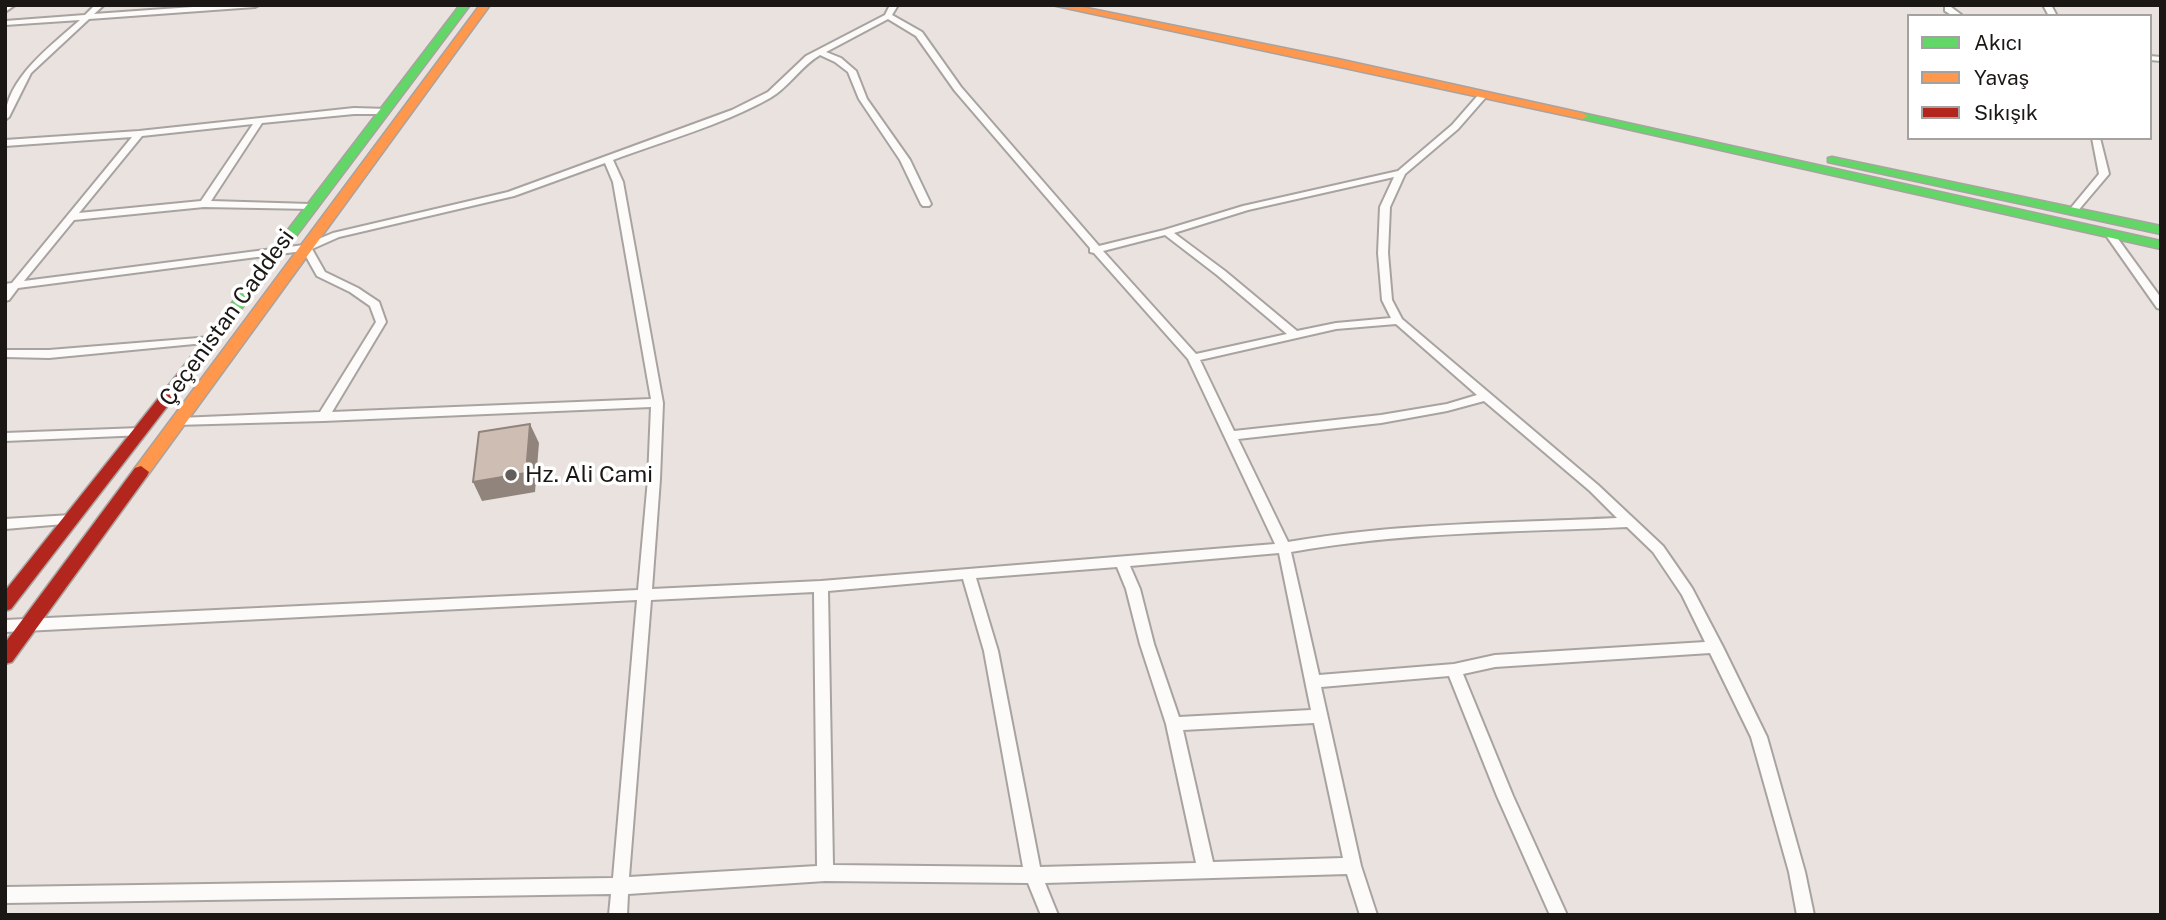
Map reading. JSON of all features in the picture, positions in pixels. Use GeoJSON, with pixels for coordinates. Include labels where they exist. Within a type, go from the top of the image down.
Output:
{"type":"FeatureCollection","features":[{"type":"Feature","properties":{"kind":"main road","name":"Çeçenistan Caddesi"},"geometry":{"type":"LineString","coordinates":[[5,604],[211,340],[465,5]]}},
{"type":"Feature","properties":{"kind":"main road","name":"Çeçenistan Caddesi"},"geometry":{"type":"LineString","coordinates":[[5,657],[485,5]]}},
{"type":"Feature","properties":{"kind":"main road"},"geometry":{"type":"LineString","coordinates":[[1057,5],[1338,62],[2161,245]]}},
{"type":"Feature","properties":{"kind":"main road"},"geometry":{"type":"LineString","coordinates":[[1108,5],[2161,230]]}},
{"type":"Feature","properties":{"kind":"street"},"geometry":{"type":"LineString","coordinates":[[5,10],[11,5]]}},
{"type":"Feature","properties":{"kind":"street"},"geometry":{"type":"LineString","coordinates":[[5,117],[28,72],[100,5]]}},
{"type":"Feature","properties":{"kind":"street"},"geometry":{"type":"LineString","coordinates":[[5,23],[255,5]]}},
{"type":"Feature","properties":{"kind":"street"},"geometry":{"type":"LineString","coordinates":[[9,287],[306,248],[336,235],[511,194],[734,113],[771,94],[819,52],[888,16],[894,5]]}},
{"type":"Feature","properties":{"kind":"street"},"geometry":{"type":"LineString","coordinates":[[1948,9],[1956,14]]}},
{"type":"Feature","properties":{"kind":"street"},"geometry":{"type":"LineString","coordinates":[[888,16],[919,34],[958,89],[1094,250],[1193,358],[1284,548],[1353,866],[1369,915]]}},
{"type":"Feature","properties":{"kind":"street"},"geometry":{"type":"LineString","coordinates":[[819,52],[838,60],[852,71],[863,99],[905,160],[926,204]]}},
{"type":"Feature","properties":{"kind":"street"},"geometry":{"type":"LineString","coordinates":[[1483,95],[1455,127],[1401,173],[1385,208],[1382,253],[1387,300],[1398,321],[1594,488],[1658,549],[1687,592],[1759,737],[1797,872],[1806,915]]}},
{"type":"Feature","properties":{"kind":"street"},"geometry":{"type":"LineString","coordinates":[[5,144],[139,134],[354,111],[385,111]]}},
{"type":"Feature","properties":{"kind":"street"},"geometry":{"type":"LineString","coordinates":[[204,204],[260,120]]}},
{"type":"Feature","properties":{"kind":"street"},"geometry":{"type":"LineString","coordinates":[[5,298],[9,287],[73,217],[139,134]]}},
{"type":"Feature","properties":{"kind":"street"},"geometry":{"type":"LineString","coordinates":[[2073,211],[2104,174],[2096,140]]}},
{"type":"Feature","properties":{"kind":"street"},"geometry":{"type":"LineString","coordinates":[[609,160],[618,182],[657,403],[654,478],[618,915]]}},
{"type":"Feature","properties":{"kind":"street"},"geometry":{"type":"LineString","coordinates":[[1094,250],[1246,208],[1401,173]]}},
{"type":"Feature","properties":{"kind":"street"},"geometry":{"type":"LineString","coordinates":[[73,217],[204,204],[310,207]]}},
{"type":"Feature","properties":{"kind":"street"},"geometry":{"type":"LineString","coordinates":[[1167,232],[1296,336]]}},
{"type":"Feature","properties":{"kind":"street"},"geometry":{"type":"LineString","coordinates":[[2110,234],[2161,306]]}},
{"type":"Feature","properties":{"kind":"street"},"geometry":{"type":"LineString","coordinates":[[306,248],[321,274],[376,304],[381,322],[323,417]]}},
{"type":"Feature","properties":{"kind":"street"},"geometry":{"type":"LineString","coordinates":[[1193,358],[1336,326],[1398,321]]}},
{"type":"Feature","properties":{"kind":"street"},"geometry":{"type":"LineString","coordinates":[[5,354],[49,354],[211,340]]}},
{"type":"Feature","properties":{"kind":"street"},"geometry":{"type":"LineString","coordinates":[[1230,435],[1297,431],[1428,412],[1486,396]]}},
{"type":"Feature","properties":{"kind":"street"},"geometry":{"type":"LineString","coordinates":[[179,422],[657,403]]}},
{"type":"Feature","properties":{"kind":"street"},"geometry":{"type":"LineString","coordinates":[[5,437],[140,432]]}},
{"type":"Feature","properties":{"kind":"street"},"geometry":{"type":"LineString","coordinates":[[5,524],[71,520]]}},
{"type":"Feature","properties":{"kind":"street"},"geometry":{"type":"LineString","coordinates":[[5,626],[821,586],[1284,548],[1341,538],[1416,532],[1630,522]]}},
{"type":"Feature","properties":{"kind":"street"},"geometry":{"type":"LineString","coordinates":[[1121,561],[1133,589],[1147,643],[1174,724],[1206,869]]}},
{"type":"Feature","properties":{"kind":"street"},"geometry":{"type":"LineString","coordinates":[[968,574],[990,651],[1033,875],[1050,915]]}},
{"type":"Feature","properties":{"kind":"street"},"geometry":{"type":"LineString","coordinates":[[821,586],[825,873]]}},
{"type":"Feature","properties":{"kind":"street"},"geometry":{"type":"LineString","coordinates":[[1312,682],[1454,670],[1495,661],[1716,647]]}},
{"type":"Feature","properties":{"kind":"street"},"geometry":{"type":"LineString","coordinates":[[1454,670],[1505,796],[1559,915]]}},
{"type":"Feature","properties":{"kind":"street"},"geometry":{"type":"LineString","coordinates":[[1174,724],[1320,716]]}},
{"type":"Feature","properties":{"kind":"street"},"geometry":{"type":"LineString","coordinates":[[5,895],[621,886],[825,873],[1033,875],[1353,866]]}},
{"type":"Feature","properties":{"kind":"building"},"geometry":{"type":"Polygon","coordinates":[[[530,424],[526,473],[473,482],[479,432],[530,424]]]}},
{"type":"Feature","properties":{"kind":"traffic: fast"},"geometry":{"type":"LineString","coordinates":[[185,374],[465,5]]}},
{"type":"Feature","properties":{"kind":"traffic: fast"},"geometry":{"type":"LineString","coordinates":[[1582,116],[2161,245]]}},
{"type":"Feature","properties":{"kind":"traffic: fast"},"geometry":{"type":"LineString","coordinates":[[1832,160],[2161,230]]}},
{"type":"Feature","properties":{"kind":"traffic: slow"},"geometry":{"type":"LineString","coordinates":[[141,472],[485,5]]}},
{"type":"Feature","properties":{"kind":"traffic: slow"},"geometry":{"type":"LineString","coordinates":[[1057,5],[1338,62],[1582,116]]}},
{"type":"Feature","properties":{"kind":"traffic: jam"},"geometry":{"type":"LineString","coordinates":[[5,604],[185,374]]}},
{"type":"Feature","properties":{"kind":"traffic: jam"},"geometry":{"type":"LineString","coordinates":[[5,657],[141,472]]}},
{"type":"Feature","properties":{"kind":"place","name":"Hz. Ali Cami"},"geometry":{"type":"Point","coordinates":[511,475]}}]}
